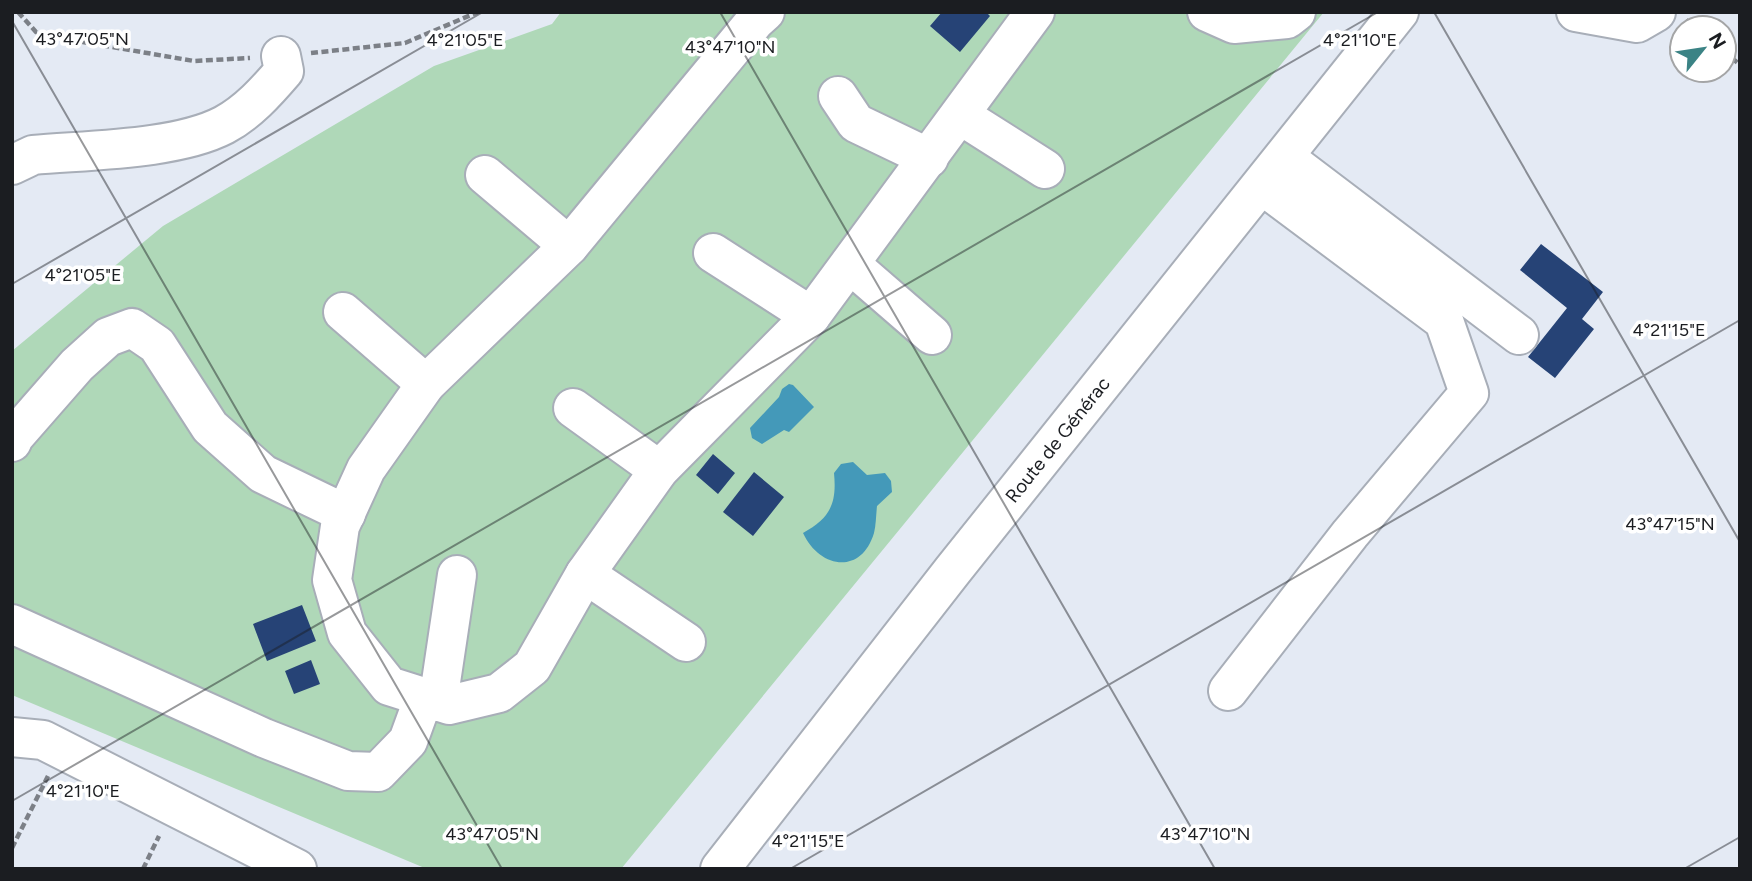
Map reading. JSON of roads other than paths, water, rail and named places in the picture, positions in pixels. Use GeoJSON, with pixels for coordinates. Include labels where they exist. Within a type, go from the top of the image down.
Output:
{"type":"FeatureCollection","features":[{"type":"Feature","properties":{"kind":"street"},"geometry":{"type":"LineString","coordinates":[[765,12],[569,246],[426,384],[366,469],[340,526],[332,580],[347,634],[389,686],[449,705],[499,693],[532,667],[585,574],[659,470],[811,316],[1035,12]]}},
{"type":"Feature","properties":{"kind":"street"},"geometry":{"type":"LineString","coordinates":[[1207,12],[1234,24],[1287,19],[1296,12]]}},
{"type":"Feature","properties":{"kind":"street","name":"Route de Générac"},"geometry":{"type":"LineString","coordinates":[[720,869],[1398,12]]}},
{"type":"Feature","properties":{"kind":"street"},"geometry":{"type":"LineString","coordinates":[[1576,12],[1637,23],[1656,12]]}},
{"type":"Feature","properties":{"kind":"street"},"geometry":{"type":"LineString","coordinates":[[12,165],[33,155],[175,142],[223,125],[261,98],[284,71],[281,56]]}},
{"type":"Feature","properties":{"kind":"street"},"geometry":{"type":"LineString","coordinates":[[838,96],[856,123],[929,158]]}},
{"type":"Feature","properties":{"kind":"street"},"geometry":{"type":"LineString","coordinates":[[960,115],[1045,169]]}},
{"type":"Feature","properties":{"kind":"street"},"geometry":{"type":"LineString","coordinates":[[1273,171],[1519,335]]}},
{"type":"Feature","properties":{"kind":"street"},"geometry":{"type":"LineString","coordinates":[[1228,691],[1350,534],[1469,393],[1444,321],[1273,171]]}},
{"type":"Feature","properties":{"kind":"street"},"geometry":{"type":"LineString","coordinates":[[485,175],[569,246]]}},
{"type":"Feature","properties":{"kind":"street"},"geometry":{"type":"LineString","coordinates":[[713,253],[811,316]]}},
{"type":"Feature","properties":{"kind":"street"},"geometry":{"type":"LineString","coordinates":[[850,264],[932,335]]}},
{"type":"Feature","properties":{"kind":"street"},"geometry":{"type":"LineString","coordinates":[[343,312],[426,384]]}},
{"type":"Feature","properties":{"kind":"street"},"geometry":{"type":"LineString","coordinates":[[12,442],[77,365],[108,337],[132,328],[157,345],[210,427],[263,474],[345,514]]}},
{"type":"Feature","properties":{"kind":"street"},"geometry":{"type":"LineString","coordinates":[[573,408],[659,470]]}},
{"type":"Feature","properties":{"kind":"street"},"geometry":{"type":"LineString","coordinates":[[585,574],[686,642]]}},
{"type":"Feature","properties":{"kind":"street"},"geometry":{"type":"LineString","coordinates":[[12,624],[264,738],[348,771],[379,772],[408,741],[431,699],[457,575]]}},
{"type":"Feature","properties":{"kind":"street"},"geometry":{"type":"LineString","coordinates":[[12,737],[43,740],[297,869]]}},
{"type":"Feature","properties":{"kind":"water"},"geometry":{"type":"Polygon","coordinates":[[[789,384],[814,407],[789,432],[784,430],[762,444],[752,438],[750,428],[789,384]]]}},
{"type":"Feature","properties":{"kind":"water"},"geometry":{"type":"Polygon","coordinates":[[[853,462],[867,475],[885,473],[891,481],[892,492],[877,506],[874,533],[868,547],[860,556],[850,561],[829,560],[810,545],[803,533],[820,522],[830,509],[834,493],[834,473],[841,464],[853,462]]]}}]}
